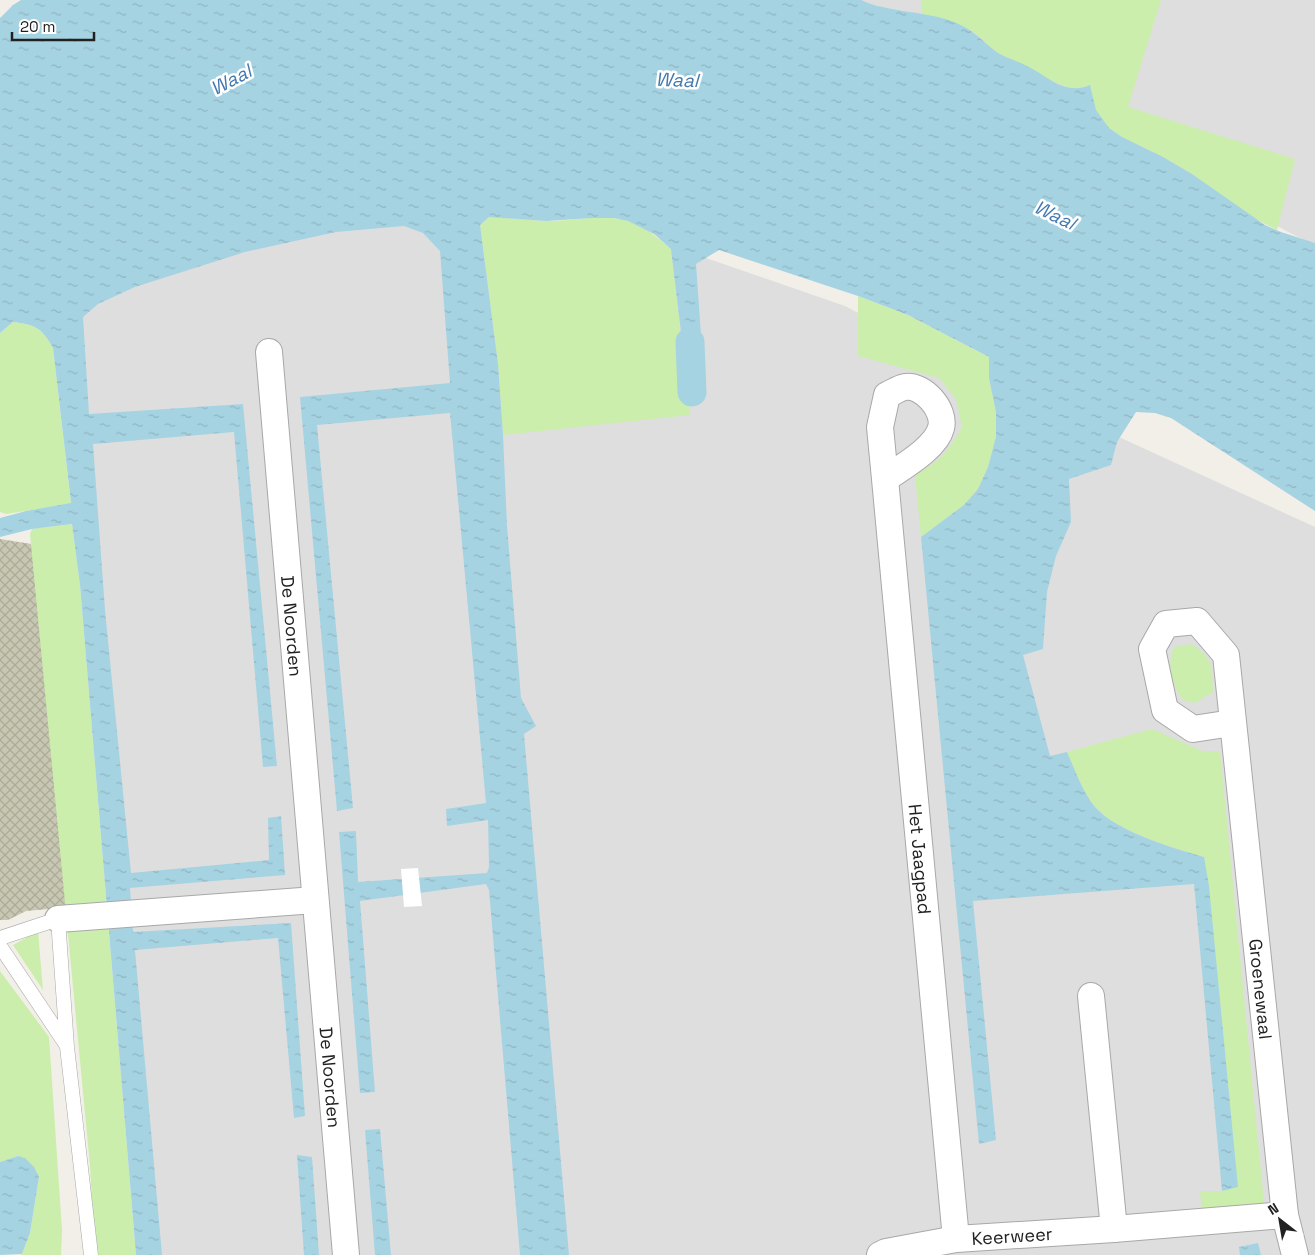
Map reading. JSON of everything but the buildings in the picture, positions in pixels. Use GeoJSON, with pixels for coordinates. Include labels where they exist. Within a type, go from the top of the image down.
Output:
{"type":"FeatureCollection","features":[{"type":"Feature","properties":{"kind":"street","name":"De Noorden"},"geometry":{"type":"LineString","coordinates":[[268,352],[346,1255]]}},
{"type":"Feature","properties":{"kind":"street","name":"Het Jaagpad"},"geometry":{"type":"LineString","coordinates":[[885,479],[956,1239]]}},
{"type":"Feature","properties":{"kind":"street","name":"Groenewaal"},"geometry":{"type":"LineString","coordinates":[[1232,723],[1285,1215],[1295,1255]]}},
{"type":"Feature","properties":{"kind":"street"},"geometry":{"type":"LineString","coordinates":[[58,919],[315,900]]}},
{"type":"Feature","properties":{"kind":"street"},"geometry":{"type":"LineString","coordinates":[[1091,996],[1114,1230]]}},
{"type":"Feature","properties":{"kind":"street","name":"Keerweer"},"geometry":{"type":"LineString","coordinates":[[880,1255],[886,1252],[956,1239],[1114,1230],[1285,1215]]}},
{"type":"Feature","properties":{"kind":"lane"},"geometry":{"type":"LineString","coordinates":[[0,938],[58,919],[67,1047],[91,1255]]}},
{"type":"Feature","properties":{"kind":"lane"},"geometry":{"type":"LineString","coordinates":[[0,946],[67,1047]]}},
{"type":"Feature","properties":{"kind":"shaded area"},"geometry":{"type":"Polygon","coordinates":[[[804,0],[1315,0],[1315,246],[959,58],[804,0]]]}},
{"type":"Feature","properties":{"kind":"shaded area"},"geometry":{"type":"Polygon","coordinates":[[[446,211],[622,229],[845,306],[927,349],[1315,527],[1315,1255],[141,1255],[65,272],[446,211]]]}},
{"type":"Feature","properties":{"kind":"shaded area"},"geometry":{"type":"Polygon","coordinates":[[[0,539],[44,546],[83,906],[26,911],[8,920],[0,920],[0,539]]]}},
{"type":"Feature","properties":{"kind":"green space"},"geometry":{"type":"Polygon","coordinates":[[[921,0],[1161,0],[1128,107],[1295,159],[1277,230],[1250,216],[1192,174],[1122,137],[1109,128],[1096,110],[1089,85],[1075,89],[1025,68],[998,53],[976,34],[963,26],[921,14],[921,0]]]}},
{"type":"Feature","properties":{"kind":"green space"},"geometry":{"type":"Polygon","coordinates":[[[489,217],[547,221],[599,217],[619,219],[640,226],[671,249],[690,415],[503,435],[498,364],[480,225],[489,217]]]}},
{"type":"Feature","properties":{"kind":"green space"},"geometry":{"type":"Polygon","coordinates":[[[858,296],[908,315],[989,357],[989,378],[996,412],[996,437],[988,467],[978,489],[964,505],[921,537],[915,475],[943,455],[962,427],[956,399],[939,378],[858,356],[858,296]]]}},
{"type":"Feature","properties":{"kind":"green space"},"geometry":{"type":"Polygon","coordinates":[[[13,322],[33,326],[38,329],[53,348],[71,504],[6,514],[0,512],[0,333],[13,322]]]}},
{"type":"Feature","properties":{"kind":"green space"},"geometry":{"type":"Polygon","coordinates":[[[72,524],[80,585],[136,1255],[95,1255],[90,1166],[30,534],[32,529],[72,524]]]}},
{"type":"Feature","properties":{"kind":"green space"},"geometry":{"type":"Polygon","coordinates":[[[1191,644],[1204,654],[1212,670],[1213,692],[1195,703],[1183,700],[1173,681],[1170,667],[1174,647],[1191,644]]]}},
{"type":"Feature","properties":{"kind":"green space"},"geometry":{"type":"Polygon","coordinates":[[[1152,729],[1202,751],[1220,751],[1264,1203],[1202,1212],[1200,1191],[1222,1191],[1237,1187],[1204,857],[1146,838],[1105,816],[1095,807],[1086,794],[1067,752],[1152,729]]]}},
{"type":"Feature","properties":{"kind":"green space"},"geometry":{"type":"Polygon","coordinates":[[[38,931],[43,990],[13,945],[38,931]]]}},
{"type":"Feature","properties":{"kind":"green space"},"geometry":{"type":"Polygon","coordinates":[[[0,971],[49,1037],[62,1230],[61,1255],[20,1255],[30,1233],[39,1177],[18,1156],[0,1162],[0,971]]]}},
{"type":"Feature","properties":{"kind":"water","name":"Waal"},"geometry":{"type":"Polygon","coordinates":[[[21,0],[861,0],[877,6],[948,20],[968,29],[998,53],[1027,66],[1057,83],[1072,88],[1090,85],[1096,110],[1109,128],[1122,137],[1192,174],[1265,225],[1315,243],[1315,511],[1171,418],[1155,413],[1136,412],[1117,442],[1111,465],[1069,479],[1071,522],[1056,556],[1047,592],[1043,649],[1023,655],[1050,756],[1067,752],[1090,801],[1095,807],[1117,824],[1146,838],[1204,857],[1209,886],[1238,1187],[1222,1191],[1194,884],[973,901],[996,1140],[979,1144],[921,537],[964,505],[978,489],[988,467],[996,437],[996,412],[989,378],[989,357],[908,315],[858,296],[719,250],[696,264],[704,377],[687,382],[671,249],[654,234],[628,221],[614,218],[546,221],[489,217],[480,225],[498,364],[507,526],[521,698],[536,726],[524,734],[569,1255],[520,1255],[489,890],[486,884],[360,901],[375,1092],[360,1093],[339,832],[356,831],[358,882],[487,873],[489,867],[488,820],[447,826],[446,809],[486,803],[450,413],[317,425],[353,808],[337,811],[300,397],[450,383],[440,251],[423,233],[404,226],[336,232],[245,252],[135,287],[98,304],[83,317],[89,414],[243,404],[277,766],[263,767],[234,432],[93,444],[105,610],[131,873],[269,860],[268,818],[281,816],[285,875],[130,888],[133,932],[291,923],[305,1116],[294,1118],[278,938],[135,950],[162,1255],[136,1255],[80,585],[72,524],[32,529],[0,537],[0,518],[71,503],[53,348],[42,332],[33,326],[13,322],[0,333],[0,18],[21,0]]]}},
{"type":"Feature","properties":{"kind":"water"},"geometry":{"type":"Polygon","coordinates":[[[380,1129],[391,1255],[375,1255],[365,1130],[380,1129]]]}},
{"type":"Feature","properties":{"kind":"water"},"geometry":{"type":"Polygon","coordinates":[[[297,1155],[312,1157],[319,1255],[304,1255],[297,1155]]]}},
{"type":"Feature","properties":{"kind":"water"},"geometry":{"type":"Polygon","coordinates":[[[18,1156],[25,1158],[34,1167],[39,1177],[30,1233],[22,1254],[0,1255],[0,1162],[18,1156]]]}},
{"type":"Feature","properties":{"kind":"water"},"geometry":{"type":"Polygon","coordinates":[[[1258,1243],[1261,1255],[1240,1255],[1239,1247],[1258,1243]]]}},
{"type":"Feature","properties":{"kind":"pier"},"geometry":{"type":"Polygon","coordinates":[[[418,868],[422,906],[404,907],[401,869],[418,868]]]}},
{"type":"Feature","properties":{"kind":"waterway"},"geometry":{"type":"LineString","coordinates":[[690,342],[692,392]]}}]}
